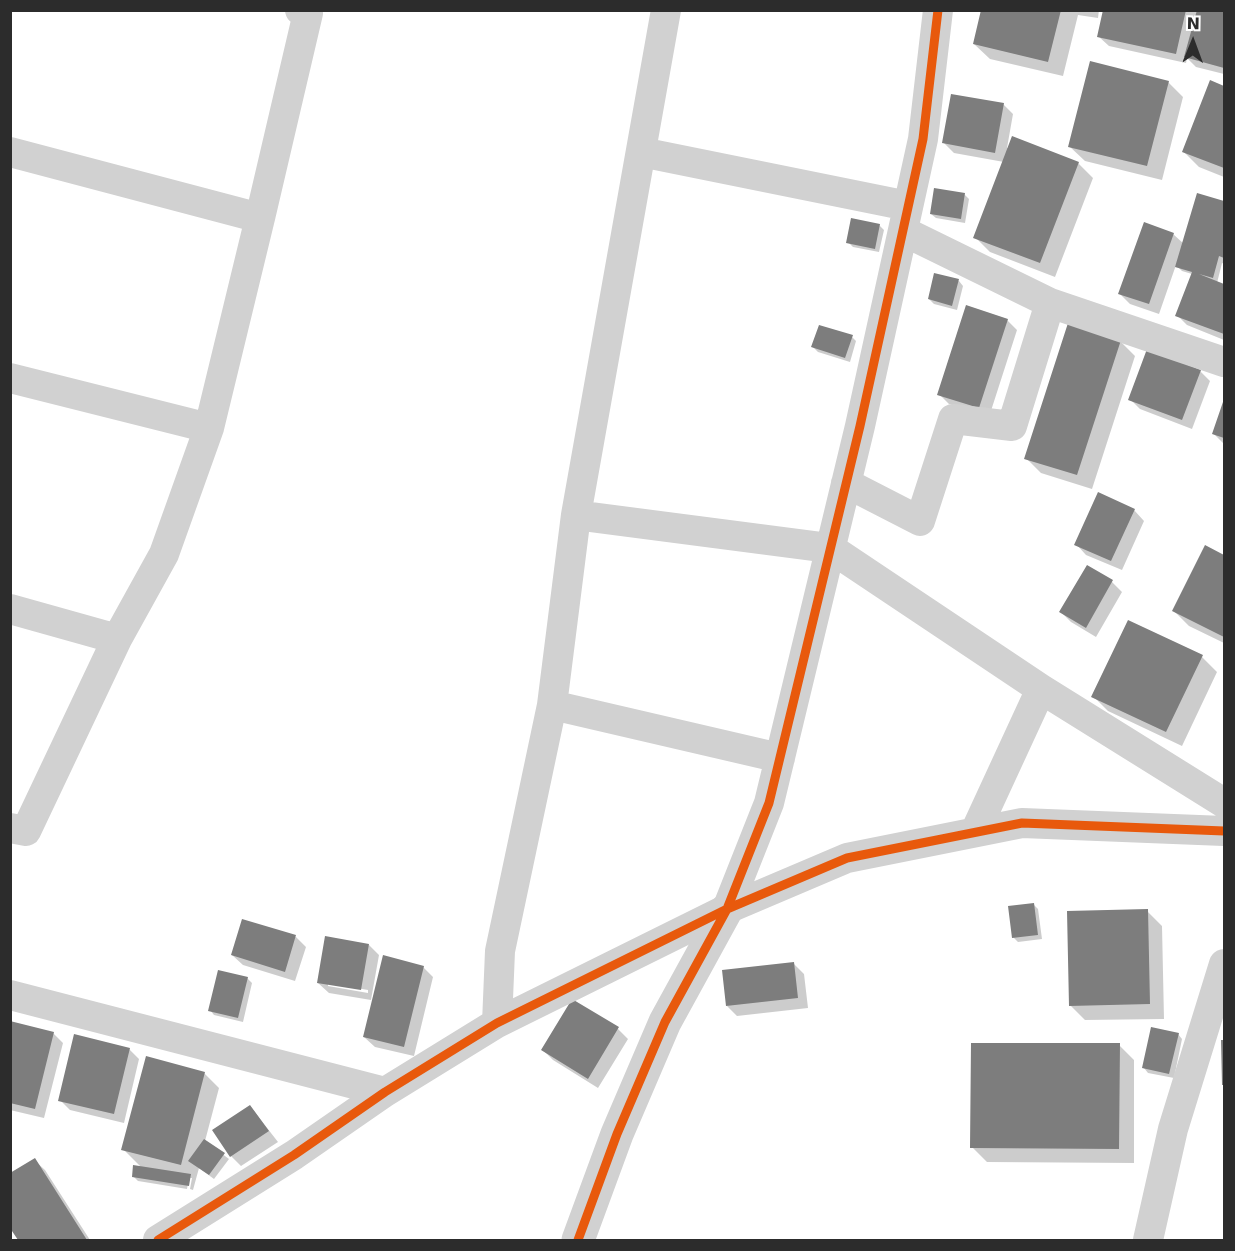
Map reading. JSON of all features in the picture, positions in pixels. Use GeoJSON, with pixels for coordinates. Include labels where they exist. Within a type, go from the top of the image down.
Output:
{"type":"FeatureCollection","features":[{"type":"Feature","properties":{"kind":"street"},"geometry":{"type":"LineString","coordinates":[[10,828],[26,831],[117,639],[164,554],[209,428],[308,13],[300,10]]}},
{"type":"Feature","properties":{"kind":"street"},"geometry":{"type":"LineString","coordinates":[[497,1023],[500,951],[552,705],[576,515],[666,10]]}},
{"type":"Feature","properties":{"kind":"street"},"geometry":{"type":"LineString","coordinates":[[578,1240],[616,1134],[665,1022],[727,909],[769,803],[846,483],[923,139],[938,10]]}},
{"type":"Feature","properties":{"kind":"street"},"geometry":{"type":"LineString","coordinates":[[10,152],[260,218]]}},
{"type":"Feature","properties":{"kind":"street"},"geometry":{"type":"LineString","coordinates":[[641,152],[905,218],[1050,303],[1224,362]]}},
{"type":"Feature","properties":{"kind":"street"},"geometry":{"type":"LineString","coordinates":[[846,483],[920,521],[953,419],[1012,426],[1050,303]]}},
{"type":"Feature","properties":{"kind":"street"},"geometry":{"type":"LineString","coordinates":[[10,378],[209,428]]}},
{"type":"Feature","properties":{"kind":"street"},"geometry":{"type":"LineString","coordinates":[[576,515],[830,548],[1041,689],[1224,803]]}},
{"type":"Feature","properties":{"kind":"street"},"geometry":{"type":"LineString","coordinates":[[10,609],[117,639]]}},
{"type":"Feature","properties":{"kind":"street"},"geometry":{"type":"LineString","coordinates":[[975,832],[1041,689]]}},
{"type":"Feature","properties":{"kind":"street"},"geometry":{"type":"LineString","coordinates":[[552,705],[780,758]]}},
{"type":"Feature","properties":{"kind":"street"},"geometry":{"type":"LineString","coordinates":[[158,1240],[294,1155],[385,1092],[497,1023],[727,909],[847,858],[1022,823],[1224,831]]}},
{"type":"Feature","properties":{"kind":"street"},"geometry":{"type":"LineString","coordinates":[[1148,1240],[1173,1129],[1224,964]]}},
{"type":"Feature","properties":{"kind":"street"},"geometry":{"type":"LineString","coordinates":[[10,995],[385,1092]]}},
{"type":"Feature","properties":{"kind":"building"},"geometry":{"type":"Polygon","coordinates":[[[981,10],[1061,10],[1048,62],[973,44],[981,10]]]}},
{"type":"Feature","properties":{"kind":"building"},"geometry":{"type":"Polygon","coordinates":[[[1103,10],[1186,10],[1176,54],[1097,37],[1103,10]]]}},
{"type":"Feature","properties":{"kind":"building"},"geometry":{"type":"Polygon","coordinates":[[[1197,10],[1224,10],[1224,68],[1184,57],[1197,10]]]}},
{"type":"Feature","properties":{"kind":"building"},"geometry":{"type":"Polygon","coordinates":[[[1090,61],[1169,81],[1147,166],[1068,147],[1090,61]]]}},
{"type":"Feature","properties":{"kind":"building"},"geometry":{"type":"Polygon","coordinates":[[[1210,80],[1224,86],[1224,168],[1182,152],[1210,80]]]}},
{"type":"Feature","properties":{"kind":"building"},"geometry":{"type":"Polygon","coordinates":[[[951,94],[1004,103],[995,153],[942,143],[951,94]]]}},
{"type":"Feature","properties":{"kind":"building"},"geometry":{"type":"Polygon","coordinates":[[[1012,136],[1079,162],[1040,263],[973,238],[1012,136]]]}},
{"type":"Feature","properties":{"kind":"building"},"geometry":{"type":"Polygon","coordinates":[[[934,188],[965,193],[961,219],[930,214],[934,188]]]}},
{"type":"Feature","properties":{"kind":"building"},"geometry":{"type":"Polygon","coordinates":[[[1197,193],[1224,201],[1224,258],[1219,256],[1213,278],[1199,274],[1224,284],[1224,334],[1175,316],[1192,272],[1175,267],[1197,193]]]}},
{"type":"Feature","properties":{"kind":"building"},"geometry":{"type":"Polygon","coordinates":[[[851,218],[880,224],[875,249],[846,243],[851,218]]]}},
{"type":"Feature","properties":{"kind":"building"},"geometry":{"type":"Polygon","coordinates":[[[1144,222],[1174,233],[1149,304],[1118,294],[1144,222]]]}},
{"type":"Feature","properties":{"kind":"building"},"geometry":{"type":"Polygon","coordinates":[[[934,273],[959,279],[952,306],[928,299],[934,273]]]}},
{"type":"Feature","properties":{"kind":"building"},"geometry":{"type":"Polygon","coordinates":[[[966,305],[1008,319],[979,408],[937,395],[966,305]]]}},
{"type":"Feature","properties":{"kind":"building"},"geometry":{"type":"Polygon","coordinates":[[[1068,323],[1121,340],[1077,475],[1024,459],[1068,323]]]}},
{"type":"Feature","properties":{"kind":"building"},"geometry":{"type":"Polygon","coordinates":[[[819,325],[853,335],[845,358],[811,347],[819,325]]]}},
{"type":"Feature","properties":{"kind":"building"},"geometry":{"type":"Polygon","coordinates":[[[1147,349],[1201,370],[1182,420],[1128,400],[1147,349]]]}},
{"type":"Feature","properties":{"kind":"building"},"geometry":{"type":"Polygon","coordinates":[[[1224,399],[1224,438],[1212,434],[1224,399]]]}},
{"type":"Feature","properties":{"kind":"building"},"geometry":{"type":"Polygon","coordinates":[[[1098,492],[1135,509],[1111,561],[1074,545],[1098,492]]]}},
{"type":"Feature","properties":{"kind":"building"},"geometry":{"type":"Polygon","coordinates":[[[1205,545],[1224,555],[1224,637],[1172,611],[1205,545]]]}},
{"type":"Feature","properties":{"kind":"building"},"geometry":{"type":"Polygon","coordinates":[[[1087,565],[1113,580],[1086,628],[1059,612],[1087,565]]]}},
{"type":"Feature","properties":{"kind":"building"},"geometry":{"type":"Polygon","coordinates":[[[1128,620],[1203,655],[1166,732],[1091,697],[1128,620]]]}},
{"type":"Feature","properties":{"kind":"building"},"geometry":{"type":"Polygon","coordinates":[[[1034,903],[1038,935],[1012,938],[1008,906],[1034,903]]]}},
{"type":"Feature","properties":{"kind":"building"},"geometry":{"type":"Polygon","coordinates":[[[1148,909],[1150,1004],[1069,1006],[1067,911],[1148,909]]]}},
{"type":"Feature","properties":{"kind":"building"},"geometry":{"type":"Polygon","coordinates":[[[242,919],[296,935],[285,972],[231,955],[242,919]]]}},
{"type":"Feature","properties":{"kind":"building"},"geometry":{"type":"Polygon","coordinates":[[[325,936],[369,944],[361,990],[317,983],[325,936]]]}},
{"type":"Feature","properties":{"kind":"building"},"geometry":{"type":"Polygon","coordinates":[[[383,955],[424,966],[404,1047],[363,1037],[383,955]]]}},
{"type":"Feature","properties":{"kind":"building"},"geometry":{"type":"Polygon","coordinates":[[[794,962],[798,998],[726,1006],[722,970],[794,962]]]}},
{"type":"Feature","properties":{"kind":"building"},"geometry":{"type":"Polygon","coordinates":[[[218,970],[248,977],[238,1018],[208,1011],[218,970]]]}},
{"type":"Feature","properties":{"kind":"building"},"geometry":{"type":"Polygon","coordinates":[[[572,999],[619,1027],[588,1079],[541,1050],[572,999]]]}},
{"type":"Feature","properties":{"kind":"building"},"geometry":{"type":"Polygon","coordinates":[[[10,1021],[54,1032],[35,1109],[10,1103],[10,1021]]]}},
{"type":"Feature","properties":{"kind":"building"},"geometry":{"type":"Polygon","coordinates":[[[1151,1027],[1179,1033],[1169,1074],[1142,1068],[1151,1027]]]}},
{"type":"Feature","properties":{"kind":"building"},"geometry":{"type":"Polygon","coordinates":[[[74,1034],[130,1048],[114,1114],[58,1101],[74,1034]]]}},
{"type":"Feature","properties":{"kind":"building"},"geometry":{"type":"Polygon","coordinates":[[[1221,1040],[1224,1040],[1224,1085],[1222,1085],[1221,1040]]]}},
{"type":"Feature","properties":{"kind":"building"},"geometry":{"type":"Polygon","coordinates":[[[971,1043],[1120,1043],[1119,1149],[970,1148],[971,1043]]]}},
{"type":"Feature","properties":{"kind":"building"},"geometry":{"type":"Polygon","coordinates":[[[146,1056],[205,1072],[181,1165],[121,1150],[146,1056]]]}},
{"type":"Feature","properties":{"kind":"building"},"geometry":{"type":"Polygon","coordinates":[[[250,1105],[269,1131],[230,1157],[212,1130],[250,1105]]]}},
{"type":"Feature","properties":{"kind":"building"},"geometry":{"type":"Polygon","coordinates":[[[204,1139],[225,1153],[209,1175],[188,1161],[204,1139]]]}},
{"type":"Feature","properties":{"kind":"building"},"geometry":{"type":"Polygon","coordinates":[[[35,1158],[87,1240],[18,1240],[10,1228],[10,1173],[35,1158]]]}},
{"type":"Feature","properties":{"kind":"building"},"geometry":{"type":"Polygon","coordinates":[[[133,1165],[191,1174],[189,1186],[132,1177],[133,1165]]]}},
{"type":"Feature","properties":{"kind":"cycle path"},"geometry":{"type":"LineString","coordinates":[[578,1240],[617,1134],[665,1022],[727,909],[769,803],[860,426],[923,139],[938,10]]}},
{"type":"Feature","properties":{"kind":"cycle path"},"geometry":{"type":"LineString","coordinates":[[158,1240],[294,1155],[385,1092],[497,1023],[727,909],[847,858],[1022,823],[1224,831]]}}]}
